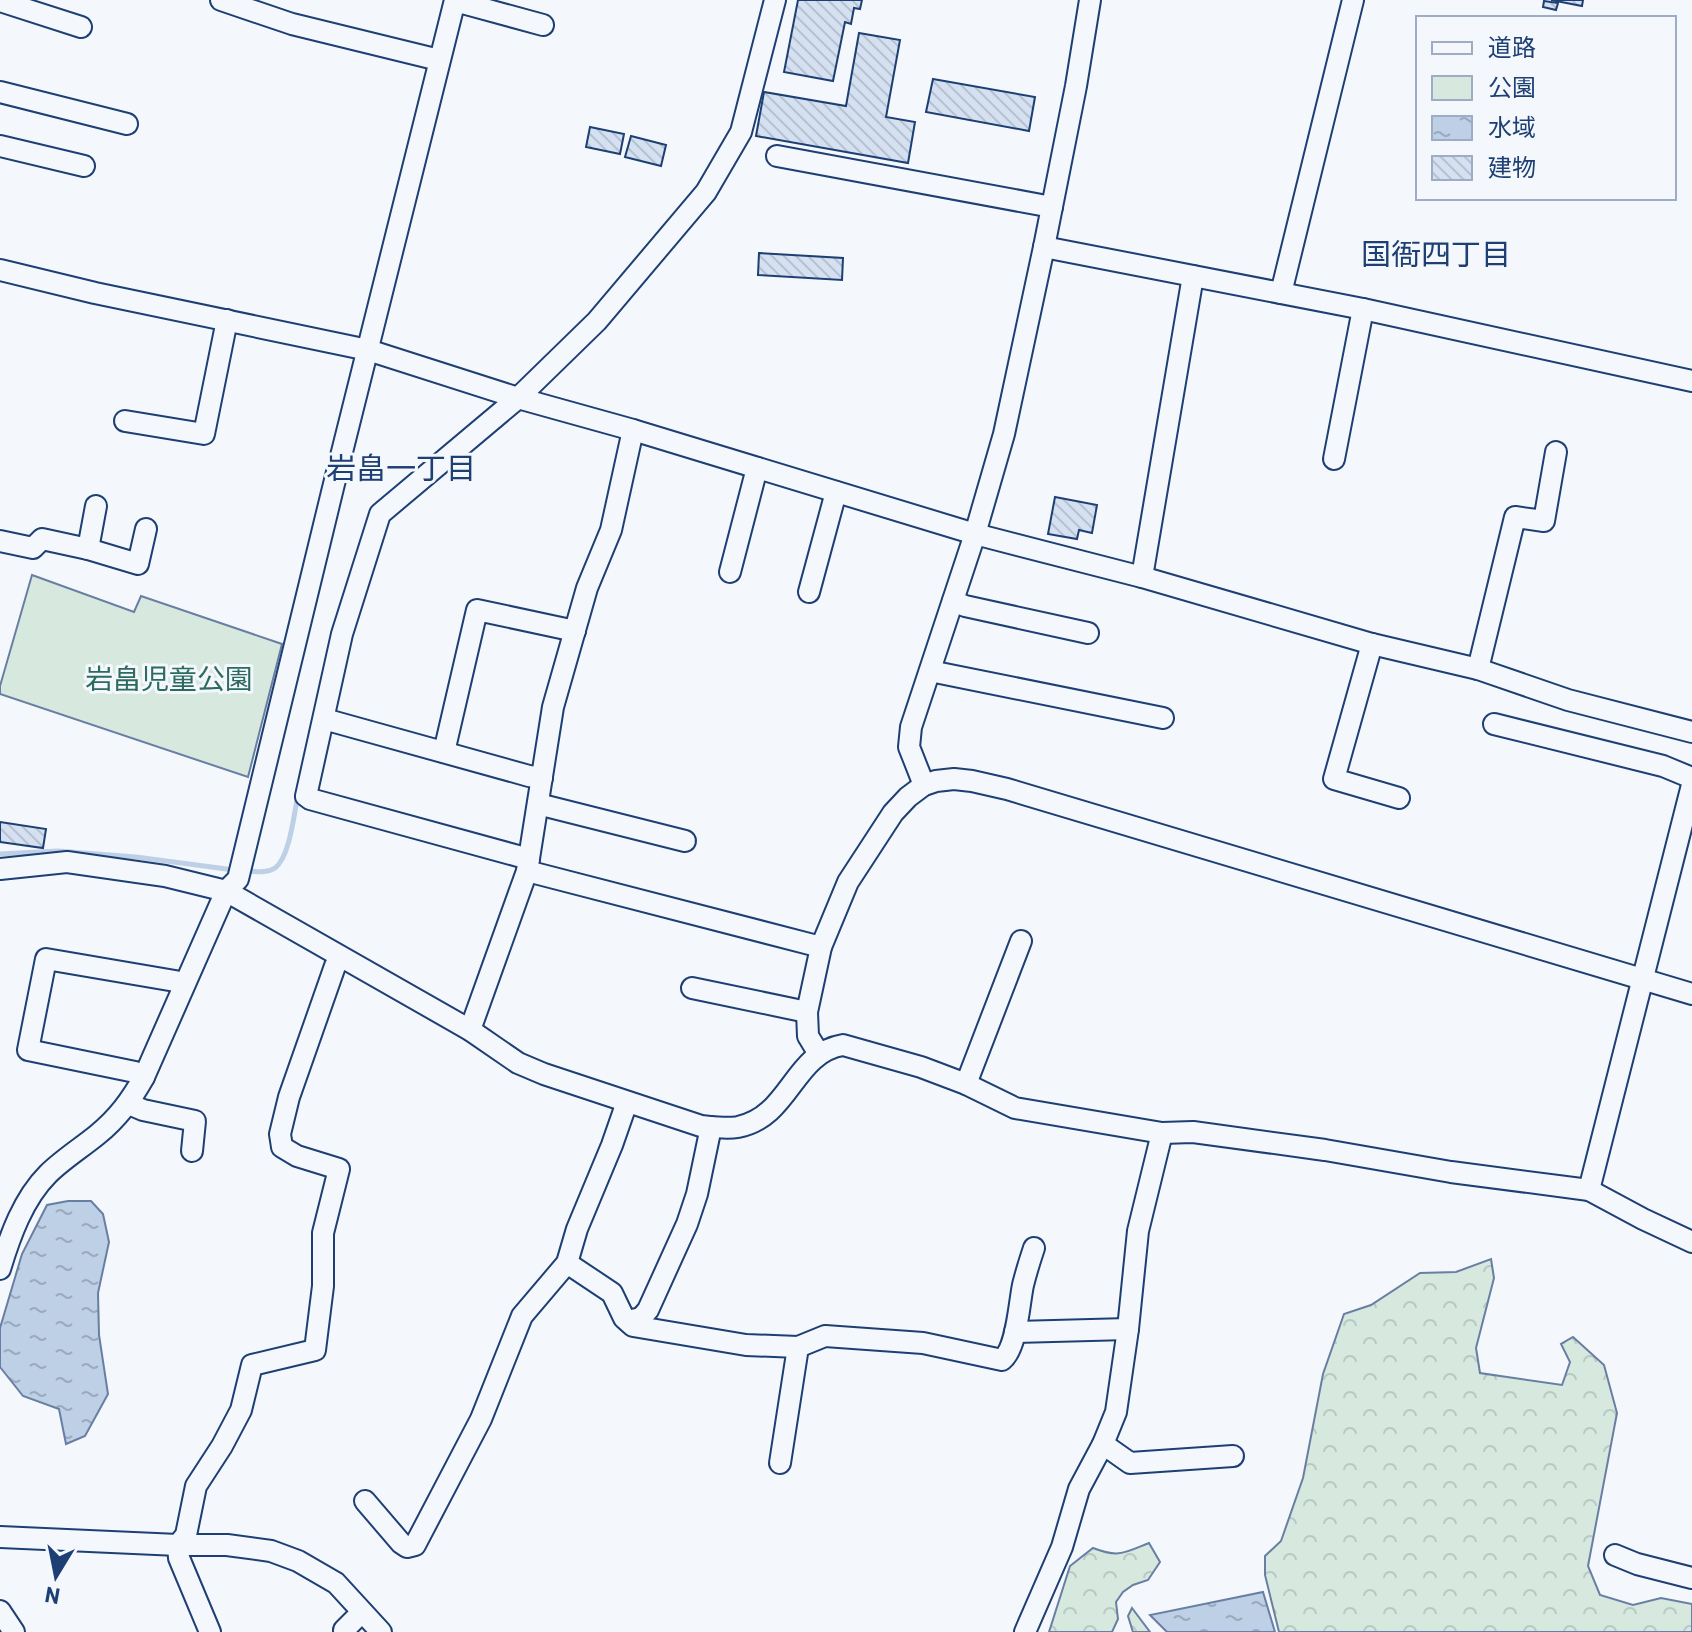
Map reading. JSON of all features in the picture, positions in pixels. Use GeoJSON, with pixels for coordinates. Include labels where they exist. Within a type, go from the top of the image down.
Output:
{"type":"FeatureCollection","features":[{"type":"Feature","properties":{"kind":"street"},"geometry":{"type":"LineString","coordinates":[[221,0],[292,24],[439,60]]}},
{"type":"Feature","properties":{"kind":"street"},"geometry":{"type":"LineString","coordinates":[[0,1269],[7,1244],[33,1192],[49,1173],[100,1133],[129,1104],[144,1077],[226,891],[238,879],[455,0],[543,25]]}},
{"type":"Feature","properties":{"kind":"street"},"geometry":{"type":"LineString","coordinates":[[775,0],[741,132],[706,192],[597,321],[518,398],[380,514],[342,634],[306,796],[528,865],[821,947]]}},
{"type":"Feature","properties":{"kind":"street"},"geometry":{"type":"LineString","coordinates":[[924,785],[909,747],[911,727],[975,534],[1004,434],[1076,86],[1090,0]]}},
{"type":"Feature","properties":{"kind":"street"},"geometry":{"type":"LineString","coordinates":[[1281,293],[1353,0]]}},
{"type":"Feature","properties":{"kind":"street"},"geometry":{"type":"LineString","coordinates":[[0,1],[81,27]]}},
{"type":"Feature","properties":{"kind":"street"},"geometry":{"type":"LineString","coordinates":[[0,92],[127,124]]}},
{"type":"Feature","properties":{"kind":"street"},"geometry":{"type":"LineString","coordinates":[[0,146],[84,166]]}},
{"type":"Feature","properties":{"kind":"street"},"geometry":{"type":"LineString","coordinates":[[777,156],[1052,207]]}},
{"type":"Feature","properties":{"kind":"street"},"geometry":{"type":"LineString","coordinates":[[1044,247],[1363,309],[1692,381]]}},
{"type":"Feature","properties":{"kind":"street"},"geometry":{"type":"LineString","coordinates":[[0,270],[368,350],[518,398],[975,534],[1142,577],[1372,644],[1478,669],[1568,700],[1692,732]]}},
{"type":"Feature","properties":{"kind":"street"},"geometry":{"type":"LineString","coordinates":[[1142,577],[1193,276]]}},
{"type":"Feature","properties":{"kind":"street"},"geometry":{"type":"LineString","coordinates":[[1334,459],[1363,309]]}},
{"type":"Feature","properties":{"kind":"street"},"geometry":{"type":"LineString","coordinates":[[125,421],[204,434],[227,320]]}},
{"type":"Feature","properties":{"kind":"street"},"geometry":{"type":"LineString","coordinates":[[470,1030],[528,865],[553,707],[587,588],[611,530],[633,430]]}},
{"type":"Feature","properties":{"kind":"street"},"geometry":{"type":"LineString","coordinates":[[1478,669],[1515,517],[1544,521],[1556,452]]}},
{"type":"Feature","properties":{"kind":"street"},"geometry":{"type":"LineString","coordinates":[[730,572],[757,468]]}},
{"type":"Feature","properties":{"kind":"street"},"geometry":{"type":"LineString","coordinates":[[809,592],[836,492]]}},
{"type":"Feature","properties":{"kind":"street"},"geometry":{"type":"LineString","coordinates":[[88,549],[96,506]]}},
{"type":"Feature","properties":{"kind":"street"},"geometry":{"type":"LineString","coordinates":[[0,541],[33,548],[42,539],[138,564],[146,529]]}},
{"type":"Feature","properties":{"kind":"street"},"geometry":{"type":"LineString","coordinates":[[953,601],[1088,633]]}},
{"type":"Feature","properties":{"kind":"street"},"geometry":{"type":"LineString","coordinates":[[444,752],[477,610],[575,631]]}},
{"type":"Feature","properties":{"kind":"street"},"geometry":{"type":"LineString","coordinates":[[1372,644],[1334,779],[1399,798]]}},
{"type":"Feature","properties":{"kind":"street"},"geometry":{"type":"LineString","coordinates":[[930,671],[1163,718]]}},
{"type":"Feature","properties":{"kind":"street"},"geometry":{"type":"LineString","coordinates":[[324,719],[542,778]]}},
{"type":"Feature","properties":{"kind":"street"},"geometry":{"type":"LineString","coordinates":[[1494,724],[1663,766],[1692,778]]}},
{"type":"Feature","properties":{"kind":"street"},"geometry":{"type":"LineString","coordinates":[[819,1054],[808,1036],[807,1012],[821,947],[848,882],[893,813],[908,797],[924,785],[954,779],[1007,789],[1692,994]]}},
{"type":"Feature","properties":{"kind":"street"},"geometry":{"type":"LineString","coordinates":[[1589,1190],[1692,785]]}},
{"type":"Feature","properties":{"kind":"street"},"geometry":{"type":"LineString","coordinates":[[538,804],[685,841]]}},
{"type":"Feature","properties":{"kind":"street"},"geometry":{"type":"LineString","coordinates":[[0,869],[67,862],[165,876],[226,891],[470,1030],[518,1063],[701,1126],[725,1129],[741,1127],[757,1120],[781,1100],[805,1066],[831,1047],[843,1045],[921,1067],[966,1084],[1015,1108],[1162,1133],[1193,1132],[1589,1190],[1692,1242]]}},
{"type":"Feature","properties":{"kind":"street"},"geometry":{"type":"LineString","coordinates":[[966,1084],[1021,941]]}},
{"type":"Feature","properties":{"kind":"street"},"geometry":{"type":"LineString","coordinates":[[210,1632],[179,1558],[178,1545],[186,1535],[196,1486],[241,1410],[252,1365],[315,1350],[323,1286],[323,1233],[339,1169],[297,1156],[282,1147],[280,1134],[294,1083],[335,966],[341,958]]}},
{"type":"Feature","properties":{"kind":"street"},"geometry":{"type":"LineString","coordinates":[[144,1077],[135,1072],[28,1050],[46,959],[184,985]]}},
{"type":"Feature","properties":{"kind":"street"},"geometry":{"type":"LineString","coordinates":[[692,988],[807,1012]]}},
{"type":"Feature","properties":{"kind":"street"},"geometry":{"type":"LineString","coordinates":[[365,1501],[401,1543],[407,1547],[415,1545],[481,1419],[522,1316],[567,1263],[577,1229],[627,1102]]}},
{"type":"Feature","properties":{"kind":"street"},"geometry":{"type":"LineString","coordinates":[[129,1104],[195,1121],[192,1151]]}},
{"type":"Feature","properties":{"kind":"street"},"geometry":{"type":"LineString","coordinates":[[628,1321],[641,1318],[648,1310],[687,1224],[697,1194],[711,1127]]}},
{"type":"Feature","properties":{"kind":"street"},"geometry":{"type":"LineString","coordinates":[[1025,1632],[1062,1547],[1079,1489],[1116,1412],[1138,1231],[1162,1133]]}},
{"type":"Feature","properties":{"kind":"street"},"geometry":{"type":"LineString","coordinates":[[567,1263],[612,1293],[633,1326],[746,1345],[798,1347],[825,1336],[923,1343],[1002,1360],[1007,1356],[1015,1332],[1034,1248]]}},
{"type":"Feature","properties":{"kind":"street"},"geometry":{"type":"LineString","coordinates":[[1015,1332],[1128,1329]]}},
{"type":"Feature","properties":{"kind":"street"},"geometry":{"type":"LineString","coordinates":[[780,1463],[798,1347]]}},
{"type":"Feature","properties":{"kind":"street"},"geometry":{"type":"LineString","coordinates":[[1103,1444],[1130,1463],[1233,1456]]}},
{"type":"Feature","properties":{"kind":"street"},"geometry":{"type":"LineString","coordinates":[[0,1537],[227,1545],[271,1551],[298,1561],[336,1583],[381,1632]]}},
{"type":"Feature","properties":{"kind":"street"},"geometry":{"type":"LineString","coordinates":[[1615,1555],[1692,1578]]}},
{"type":"Feature","properties":{"kind":"street"},"geometry":{"type":"LineString","coordinates":[[0,1611],[14,1632]]}},
{"type":"Feature","properties":{"kind":"street"},"geometry":{"type":"LineString","coordinates":[[344,1632],[362,1612]]}},
{"type":"Feature","properties":{"kind":"green space","name":"岩畠児童公園"},"geometry":{"type":"Polygon","coordinates":[[[32,575],[134,612],[141,596],[282,644],[248,777],[0,694],[32,575]]]}},
{"type":"Feature","properties":{"kind":"green space"},"geometry":{"type":"Polygon","coordinates":[[[1491,1259],[1494,1278],[1476,1348],[1480,1373],[1562,1385],[1570,1362],[1561,1344],[1573,1337],[1604,1365],[1617,1413],[1588,1566],[1600,1595],[1633,1605],[1661,1598],[1692,1604],[1692,1632],[1279,1632],[1265,1575],[1265,1556],[1281,1541],[1303,1478],[1323,1374],[1344,1314],[1371,1305],[1420,1273],[1456,1272],[1491,1259]]]}},
{"type":"Feature","properties":{"kind":"green space"},"geometry":{"type":"Polygon","coordinates":[[[1149,1543],[1160,1562],[1148,1580],[1133,1585],[1116,1602],[1118,1619],[1112,1632],[1049,1632],[1070,1566],[1093,1548],[1121,1553],[1149,1543]]]}},
{"type":"Feature","properties":{"kind":"green space"},"geometry":{"type":"Polygon","coordinates":[[[1132,1608],[1150,1632],[1133,1632],[1128,1616],[1132,1608]]]}},
{"type":"Feature","properties":{"kind":"water"},"geometry":{"type":"Polygon","coordinates":[[[91,1201],[103,1214],[109,1242],[98,1293],[99,1335],[108,1394],[85,1436],[66,1444],[59,1409],[23,1396],[0,1367],[0,1328],[22,1254],[47,1205],[91,1201]]]}},
{"type":"Feature","properties":{"kind":"water"},"geometry":{"type":"Polygon","coordinates":[[[1263,1592],[1275,1632],[1167,1632],[1150,1615],[1263,1592]]]}},
{"type":"Feature","properties":{"kind":"building"},"geometry":{"type":"Polygon","coordinates":[[[798,0],[862,0],[860,9],[854,8],[851,24],[845,22],[833,81],[784,72],[798,0]]]}},
{"type":"Feature","properties":{"kind":"building"},"geometry":{"type":"Polygon","coordinates":[[[1551,0],[1583,0],[1582,6],[1551,0]]]}},
{"type":"Feature","properties":{"kind":"building"},"geometry":{"type":"Polygon","coordinates":[[[1544,1],[1558,3],[1556,10],[1543,7],[1544,1]]]}},
{"type":"Feature","properties":{"kind":"building"},"geometry":{"type":"Polygon","coordinates":[[[859,33],[900,40],[886,117],[915,122],[908,163],[756,136],[764,92],[846,106],[859,33]]]}},
{"type":"Feature","properties":{"kind":"building"},"geometry":{"type":"Polygon","coordinates":[[[933,79],[1035,97],[1029,131],[926,112],[933,79]]]}},
{"type":"Feature","properties":{"kind":"building"},"geometry":{"type":"Polygon","coordinates":[[[590,127],[624,134],[620,154],[586,147],[590,127]]]}},
{"type":"Feature","properties":{"kind":"building"},"geometry":{"type":"Polygon","coordinates":[[[631,136],[666,145],[661,166],[625,157],[631,136]]]}},
{"type":"Feature","properties":{"kind":"building"},"geometry":{"type":"Polygon","coordinates":[[[759,253],[843,258],[842,280],[758,275],[759,253]]]}},
{"type":"Feature","properties":{"kind":"building"},"geometry":{"type":"Polygon","coordinates":[[[1055,497],[1097,505],[1092,533],[1079,530],[1077,539],[1048,534],[1055,497]]]}},
{"type":"Feature","properties":{"kind":"building"},"geometry":{"type":"Polygon","coordinates":[[[0,822],[46,829],[43,848],[0,842],[0,822]]]}},
{"type":"Feature","properties":{"kind":"waterway"},"geometry":{"type":"LineString","coordinates":[[244,871],[268,871],[280,862],[288,845],[298,795]]}},
{"type":"Feature","properties":{"kind":"waterway"},"geometry":{"type":"LineString","coordinates":[[0,854],[58,851],[136,857],[234,870]]}},
{"type":"Feature","properties":{"kind":"district","name":"国衙四丁目"},"geometry":{"type":"Point","coordinates":[1436,255]}},
{"type":"Feature","properties":{"kind":"district","name":"岩畠一丁目"},"geometry":{"type":"Point","coordinates":[401,469]}}]}
